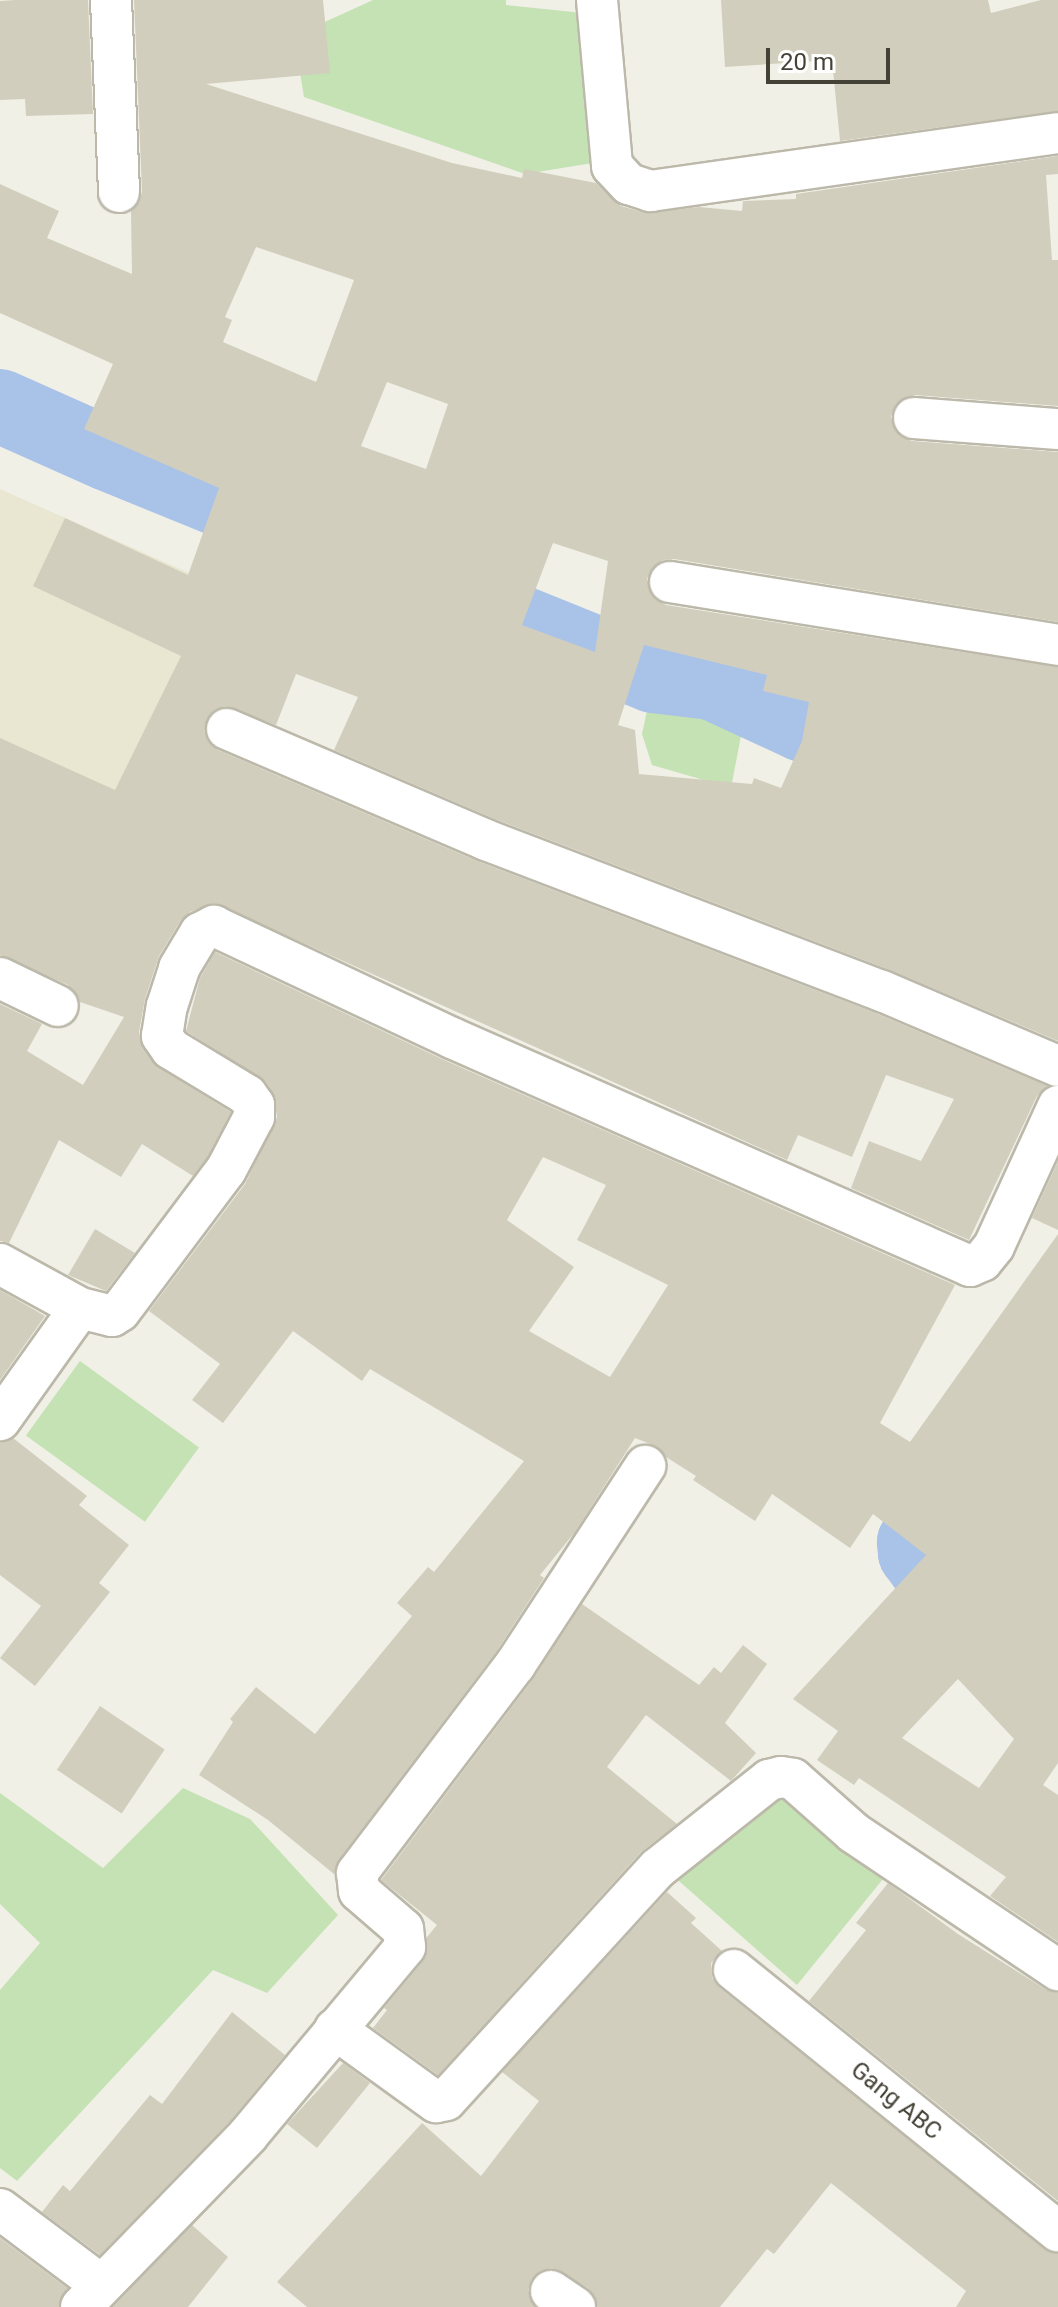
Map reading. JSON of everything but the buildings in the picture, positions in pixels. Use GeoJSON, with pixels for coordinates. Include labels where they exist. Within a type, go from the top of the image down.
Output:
{"type":"FeatureCollection","features":[{"type":"Feature","properties":{"kind":"street"},"geometry":{"type":"LineString","coordinates":[[111,0],[119,192]]}},
{"type":"Feature","properties":{"kind":"street"},"geometry":{"type":"LineString","coordinates":[[597,0],[612,166],[629,184],[651,191],[1058,133]]}},
{"type":"Feature","properties":{"kind":"street"},"geometry":{"type":"LineString","coordinates":[[914,418],[1058,429]]}},
{"type":"Feature","properties":{"kind":"street"},"geometry":{"type":"LineString","coordinates":[[670,582],[1058,645]]}},
{"type":"Feature","properties":{"kind":"street"},"geometry":{"type":"LineString","coordinates":[[227,729],[486,840],[882,991],[1058,1066]]}},
{"type":"Feature","properties":{"kind":"street"},"geometry":{"type":"LineString","coordinates":[[0,1264],[80,1308],[112,1316],[120,1311],[226,1170],[254,1117],[254,1105],[247,1095],[171,1049],[162,1036],[167,1006],[179,968],[200,933],[214,926],[452,1038],[970,1266],[982,1261],[994,1246],[1058,1106]]}},
{"type":"Feature","properties":{"kind":"street"},"geometry":{"type":"LineString","coordinates":[[0,978],[58,1006]]}},
{"type":"Feature","properties":{"kind":"street"},"geometry":{"type":"LineString","coordinates":[[0,1420],[80,1308]]}},
{"type":"Feature","properties":{"kind":"street"},"geometry":{"type":"LineString","coordinates":[[0,2209],[90,2295],[248,2135],[405,1947],[403,1929],[359,1891],[357,1873],[515,1665],[645,1466]]}},
{"type":"Feature","properties":{"kind":"street"},"geometry":{"type":"LineString","coordinates":[[335,2029],[436,2102],[446,2100],[658,1868],[769,1780],[781,1777],[793,1779],[854,1833],[1058,1970]]}},
{"type":"Feature","properties":{"kind":"street","name":"Gang ABC"},"geometry":{"type":"LineString","coordinates":[[734,1970],[1058,2231]]}},
{"type":"Feature","properties":{"kind":"shaded area"},"geometry":{"type":"Polygon","coordinates":[[[0,489],[273,610],[145,880],[0,809],[0,489]]]}},
{"type":"Feature","properties":{"kind":"green space"},"geometry":{"type":"Polygon","coordinates":[[[373,0],[506,0],[506,5],[583,13],[599,162],[525,174],[304,97],[294,36],[373,0]]]}},
{"type":"Feature","properties":{"kind":"green space"},"geometry":{"type":"Polygon","coordinates":[[[651,692],[745,715],[731,788],[652,765],[642,734],[651,692]]]}},
{"type":"Feature","properties":{"kind":"green space"},"geometry":{"type":"Polygon","coordinates":[[[80,1361],[199,1447],[145,1522],[26,1435],[80,1361]]]}},
{"type":"Feature","properties":{"kind":"green space"},"geometry":{"type":"Polygon","coordinates":[[[779,1784],[887,1874],[797,1985],[671,1874],[779,1784]]]}},
{"type":"Feature","properties":{"kind":"green space"},"geometry":{"type":"Polygon","coordinates":[[[183,1788],[250,1819],[338,1915],[267,1993],[213,1970],[17,2181],[0,2168],[0,1990],[40,1943],[0,1904],[0,1793],[103,1868],[183,1788]]]}},
{"type":"Feature","properties":{"kind":"waterway"},"geometry":{"type":"LineString","coordinates":[[0,406],[309,536]]}},
{"type":"Feature","properties":{"kind":"waterway"},"geometry":{"type":"LineString","coordinates":[[428,585],[653,676],[712,683],[803,725],[1058,792]]}},
{"type":"Feature","properties":{"kind":"waterway"},"geometry":{"type":"LineString","coordinates":[[1058,1380],[914,1542],[915,1553],[924,1565],[983,1619],[1058,1653]]}}]}
